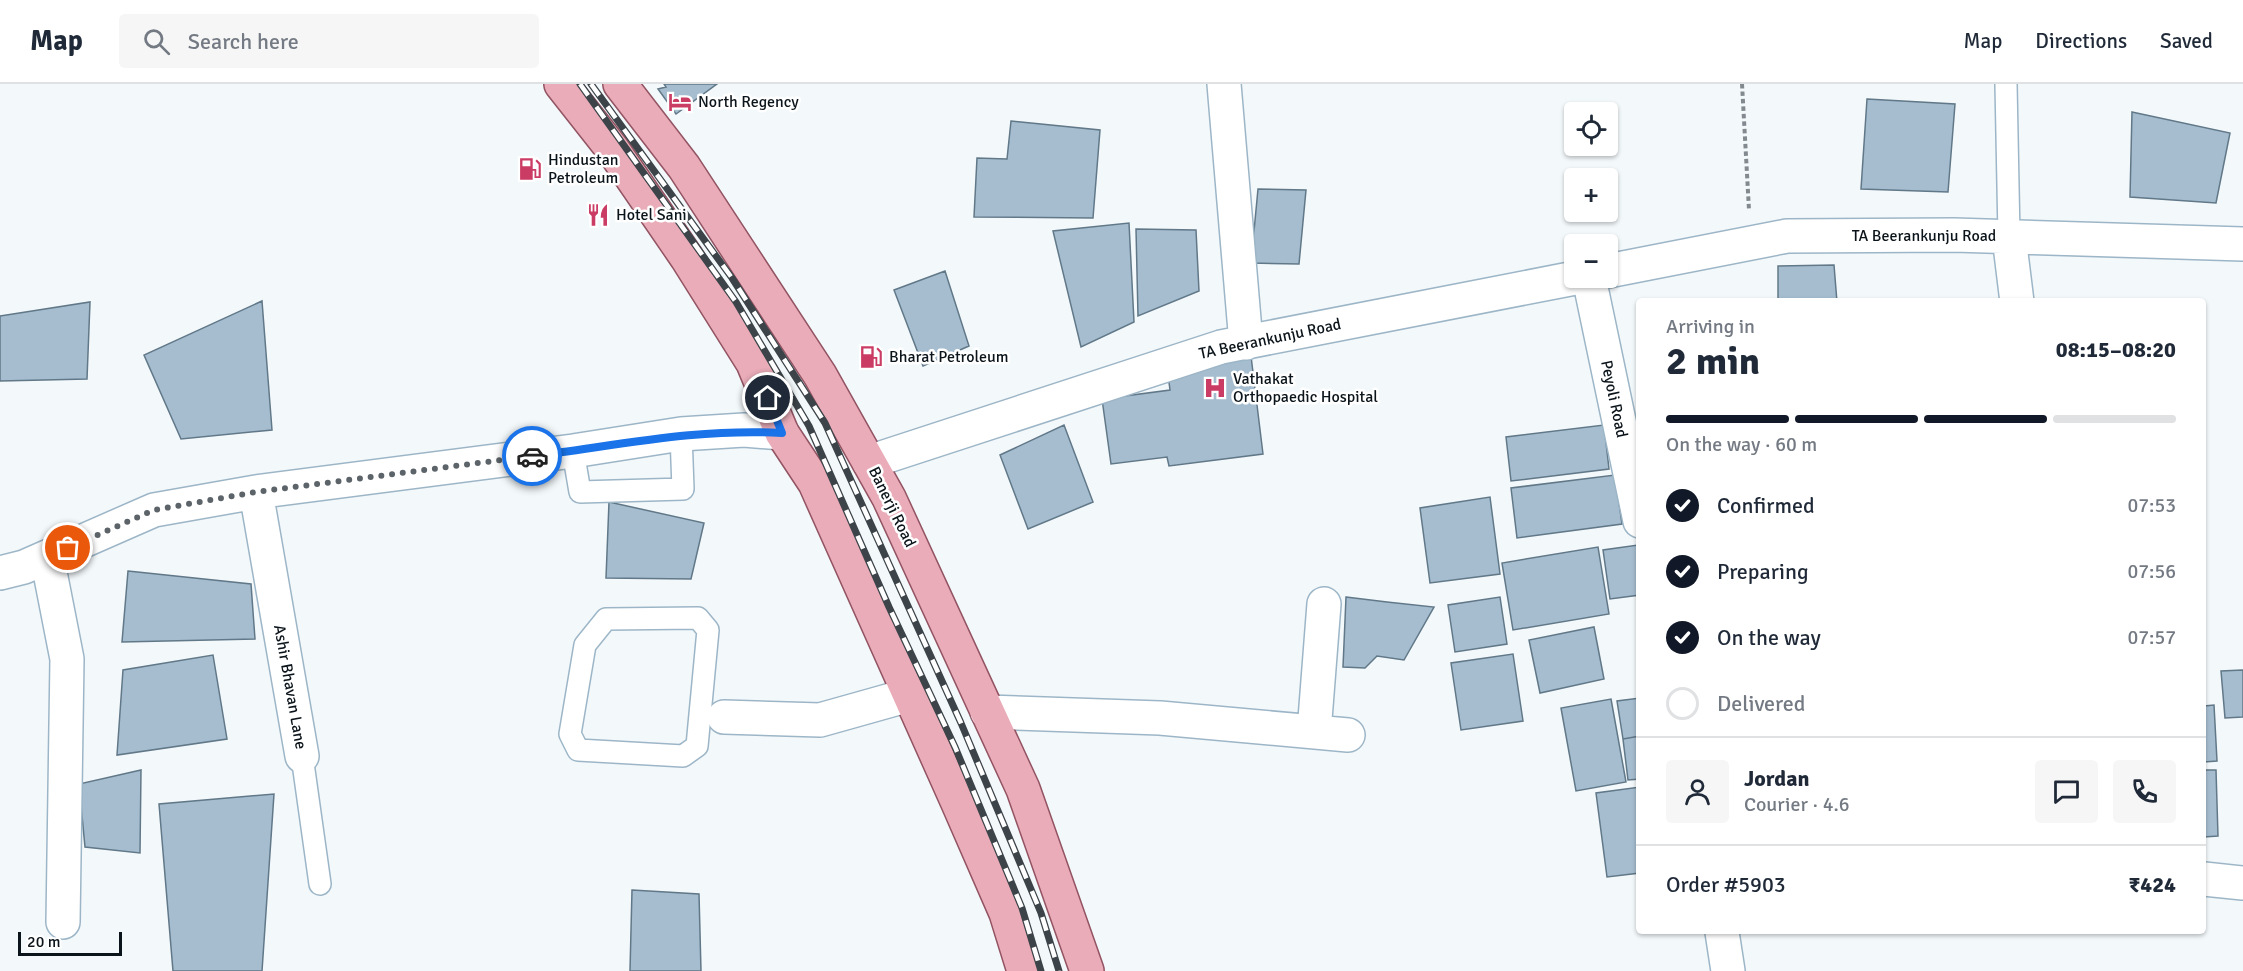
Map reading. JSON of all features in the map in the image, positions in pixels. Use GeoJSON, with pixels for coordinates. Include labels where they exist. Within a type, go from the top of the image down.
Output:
{"type":"FeatureCollection","features":[{"type":"Feature","properties":{"kind":"main road"},"geometry":{"type":"LineString","coordinates":[[561,84],[613,150],[693,268],[753,363],[782,433],[815,483],[1006,913],[1024,971]]}},
{"type":"Feature","properties":{"kind":"main road","name":"Banerji Road"},"geometry":{"type":"LineString","coordinates":[[620,84],[684,167],[820,375],[894,508],[1023,789],[1087,971]]}},
{"type":"Feature","properties":{"kind":"street"},"geometry":{"type":"LineString","coordinates":[[1224,84],[1246,343]]}},
{"type":"Feature","properties":{"kind":"street","name":"TA Beerankunju Road"},"geometry":{"type":"LineString","coordinates":[[1618,269],[1788,236],[2009,237],[2243,244]]}},
{"type":"Feature","properties":{"kind":"street"},"geometry":{"type":"LineString","coordinates":[[2009,237],[2017,298]]}},
{"type":"Feature","properties":{"kind":"street","name":"TA Beerankunju Road"},"geometry":{"type":"LineString","coordinates":[[869,462],[1210,351],[1564,280]]}},
{"type":"Feature","properties":{"kind":"street","name":"Peyoli Road"},"geometry":{"type":"LineString","coordinates":[[1591,288],[1636,502]]}},
{"type":"Feature","properties":{"kind":"street"},"geometry":{"type":"LineString","coordinates":[[0,573],[24,567],[154,510],[256,492],[573,451],[681,434],[744,430],[782,433]]}},
{"type":"Feature","properties":{"kind":"street","name":"Ashir Bhavan Lane"},"geometry":{"type":"LineString","coordinates":[[256,492],[302,756]]}},
{"type":"Feature","properties":{"kind":"street"},"geometry":{"type":"LineString","coordinates":[[47,557],[67,659],[63,922]]}},
{"type":"Feature","properties":{"kind":"street"},"geometry":{"type":"LineString","coordinates":[[1314,732],[1324,604]]}},
{"type":"Feature","properties":{"kind":"street"},"geometry":{"type":"LineString","coordinates":[[712,717],[820,720],[909,695]]}},
{"type":"Feature","properties":{"kind":"street"},"geometry":{"type":"LineString","coordinates":[[987,712],[1160,718],[1348,735]]}},
{"type":"Feature","properties":{"kind":"street"},"geometry":{"type":"LineString","coordinates":[[2206,879],[2243,883]]}},
{"type":"Feature","properties":{"kind":"street"},"geometry":{"type":"LineString","coordinates":[[1722,934],[1728,971]]}},
{"type":"Feature","properties":{"kind":"lane"},"geometry":{"type":"LineString","coordinates":[[2006,84],[2009,237]]}},
{"type":"Feature","properties":{"kind":"lane"},"geometry":{"type":"LineString","coordinates":[[573,451],[580,492],[683,489],[681,434]]}},
{"type":"Feature","properties":{"kind":"lane"},"geometry":{"type":"LineString","coordinates":[[698,618],[708,630],[712,717],[697,746],[683,756],[578,750],[570,734],[585,645],[606,620],[698,618]]}},
{"type":"Feature","properties":{"kind":"lane","name":"Ashir Bhavan Lane"},"geometry":{"type":"LineString","coordinates":[[302,756],[320,884]]}},
{"type":"Feature","properties":{"kind":"path"},"geometry":{"type":"LineString","coordinates":[[1742,84],[1751,243]]}},
{"type":"Feature","properties":{"kind":"building","name":"North Regency"},"geometry":{"type":"Polygon","coordinates":[[[664,84],[717,84],[676,114],[658,89],[666,87],[664,84]]]}},
{"type":"Feature","properties":{"kind":"building"},"geometry":{"type":"Polygon","coordinates":[[[1867,99],[1955,104],[1948,192],[1861,189],[1867,99]]]}},
{"type":"Feature","properties":{"kind":"building"},"geometry":{"type":"Polygon","coordinates":[[[2132,112],[2230,133],[2216,203],[2130,197],[2132,112]]]}},
{"type":"Feature","properties":{"kind":"building"},"geometry":{"type":"Polygon","coordinates":[[[1011,121],[1100,130],[1093,218],[974,217],[977,158],[1007,159],[1011,121]]]}},
{"type":"Feature","properties":{"kind":"building"},"geometry":{"type":"Polygon","coordinates":[[[1258,189],[1306,190],[1299,264],[1251,263],[1258,189]]]}},
{"type":"Feature","properties":{"kind":"building"},"geometry":{"type":"Polygon","coordinates":[[[1129,223],[1134,322],[1081,347],[1053,231],[1129,223]]]}},
{"type":"Feature","properties":{"kind":"building"},"geometry":{"type":"Polygon","coordinates":[[[1136,229],[1196,230],[1199,291],[1138,316],[1136,229]]]}},
{"type":"Feature","properties":{"kind":"building"},"geometry":{"type":"Polygon","coordinates":[[[1834,265],[1837,298],[1778,298],[1778,266],[1834,265]]]}},
{"type":"Feature","properties":{"kind":"building"},"geometry":{"type":"Polygon","coordinates":[[[945,271],[969,346],[923,366],[894,290],[945,271]]]}},
{"type":"Feature","properties":{"kind":"building"},"geometry":{"type":"Polygon","coordinates":[[[262,301],[272,430],[181,439],[144,355],[262,301]]]}},
{"type":"Feature","properties":{"kind":"building"},"geometry":{"type":"Polygon","coordinates":[[[90,302],[87,379],[0,381],[0,316],[90,302]]]}},
{"type":"Feature","properties":{"kind":"building"},"geometry":{"type":"Polygon","coordinates":[[[1251,356],[1263,454],[1169,466],[1167,457],[1111,464],[1102,399],[1170,390],[1167,367],[1251,356]]]}},
{"type":"Feature","properties":{"kind":"building"},"geometry":{"type":"Polygon","coordinates":[[[1064,425],[1093,502],[1028,529],[1000,455],[1064,425]]]}},
{"type":"Feature","properties":{"kind":"building"},"geometry":{"type":"Polygon","coordinates":[[[1604,425],[1609,469],[1511,481],[1506,437],[1604,425]]]}},
{"type":"Feature","properties":{"kind":"building"},"geometry":{"type":"Polygon","coordinates":[[[1615,475],[1622,524],[1517,538],[1511,488],[1615,475]]]}},
{"type":"Feature","properties":{"kind":"building"},"geometry":{"type":"Polygon","coordinates":[[[1490,497],[1500,574],[1430,583],[1420,508],[1490,497]]]}},
{"type":"Feature","properties":{"kind":"building"},"geometry":{"type":"Polygon","coordinates":[[[609,502],[704,523],[691,579],[606,578],[609,502]]]}},
{"type":"Feature","properties":{"kind":"building"},"geometry":{"type":"Polygon","coordinates":[[[1636,545],[1636,596],[1610,599],[1603,550],[1636,545]]]}},
{"type":"Feature","properties":{"kind":"building"},"geometry":{"type":"Polygon","coordinates":[[[1598,547],[1609,614],[1513,630],[1502,563],[1598,547]]]}},
{"type":"Feature","properties":{"kind":"building"},"geometry":{"type":"Polygon","coordinates":[[[128,571],[251,584],[255,639],[122,642],[128,571]]]}},
{"type":"Feature","properties":{"kind":"building"},"geometry":{"type":"Polygon","coordinates":[[[1346,597],[1434,607],[1404,660],[1377,656],[1365,668],[1343,667],[1346,597]]]}},
{"type":"Feature","properties":{"kind":"building"},"geometry":{"type":"Polygon","coordinates":[[[1500,597],[1507,644],[1455,652],[1448,605],[1500,597]]]}},
{"type":"Feature","properties":{"kind":"building"},"geometry":{"type":"Polygon","coordinates":[[[1594,627],[1604,679],[1540,693],[1529,640],[1594,627]]]}},
{"type":"Feature","properties":{"kind":"building"},"geometry":{"type":"Polygon","coordinates":[[[1513,654],[1523,721],[1461,730],[1451,663],[1513,654]]]}},
{"type":"Feature","properties":{"kind":"building"},"geometry":{"type":"Polygon","coordinates":[[[213,655],[227,739],[117,755],[123,670],[213,655]]]}},
{"type":"Feature","properties":{"kind":"building"},"geometry":{"type":"Polygon","coordinates":[[[2243,670],[2243,717],[2225,718],[2221,671],[2243,670]]]}},
{"type":"Feature","properties":{"kind":"building"},"geometry":{"type":"Polygon","coordinates":[[[1611,699],[1626,782],[1576,791],[1561,708],[1611,699]]]}},
{"type":"Feature","properties":{"kind":"building"},"geometry":{"type":"Polygon","coordinates":[[[1636,699],[1636,737],[1623,739],[1617,701],[1636,699]]]}},
{"type":"Feature","properties":{"kind":"building"},"geometry":{"type":"Polygon","coordinates":[[[2214,705],[2217,761],[2206,762],[2206,706],[2214,705]]]}},
{"type":"Feature","properties":{"kind":"building"},"geometry":{"type":"Polygon","coordinates":[[[1636,737],[1636,779],[1628,780],[1623,739],[1636,737]]]}},
{"type":"Feature","properties":{"kind":"building"},"geometry":{"type":"Polygon","coordinates":[[[141,770],[140,853],[85,847],[79,784],[141,770]]]}},
{"type":"Feature","properties":{"kind":"building"},"geometry":{"type":"Polygon","coordinates":[[[2206,770],[2216,770],[2218,836],[2206,837],[2206,770]]]}},
{"type":"Feature","properties":{"kind":"building"},"geometry":{"type":"Polygon","coordinates":[[[1636,788],[1636,873],[1607,877],[1596,793],[1636,788]]]}},
{"type":"Feature","properties":{"kind":"building"},"geometry":{"type":"Polygon","coordinates":[[[274,794],[262,971],[173,971],[159,804],[274,794]]]}},
{"type":"Feature","properties":{"kind":"building"},"geometry":{"type":"Polygon","coordinates":[[[632,890],[699,894],[701,971],[630,971],[632,890]]]}},
{"type":"Feature","properties":{"kind":"railway"},"geometry":{"type":"LineString","coordinates":[[580,84],[736,302],[809,426],[889,607],[955,747],[1022,908],[1041,971]]}},
{"type":"Feature","properties":{"kind":"railway"},"geometry":{"type":"LineString","coordinates":[[591,84],[732,278],[825,423],[961,723],[1041,913],[1059,971]]}},
{"type":"Feature","properties":{"kind":"way so far"},"geometry":{"type":"LineString","coordinates":[[68,548],[154,510],[256,492],[532,456]]}},
{"type":"Feature","properties":{"kind":"place","name":"North Regency"},"geometry":{"type":"Point","coordinates":[680,102]}},
{"type":"Feature","properties":{"kind":"place","name":"Hindustan Petroleum"},"geometry":{"type":"Point","coordinates":[530,169]}},
{"type":"Feature","properties":{"kind":"place","name":"Hotel Sani"},"geometry":{"type":"Point","coordinates":[598,215]}},
{"type":"Feature","properties":{"kind":"place","name":"Bharat Petroleum"},"geometry":{"type":"Point","coordinates":[871,357]}},
{"type":"Feature","properties":{"kind":"place","name":"Vathakat Orthopaedic Hospital"},"geometry":{"type":"Point","coordinates":[1215,388]}},
{"type":"Feature","properties":{"kind":"route"},"geometry":{"type":"LineString","coordinates":[[532,456],[681,434],[744,430],[782,433],[768,398]]}}]}
